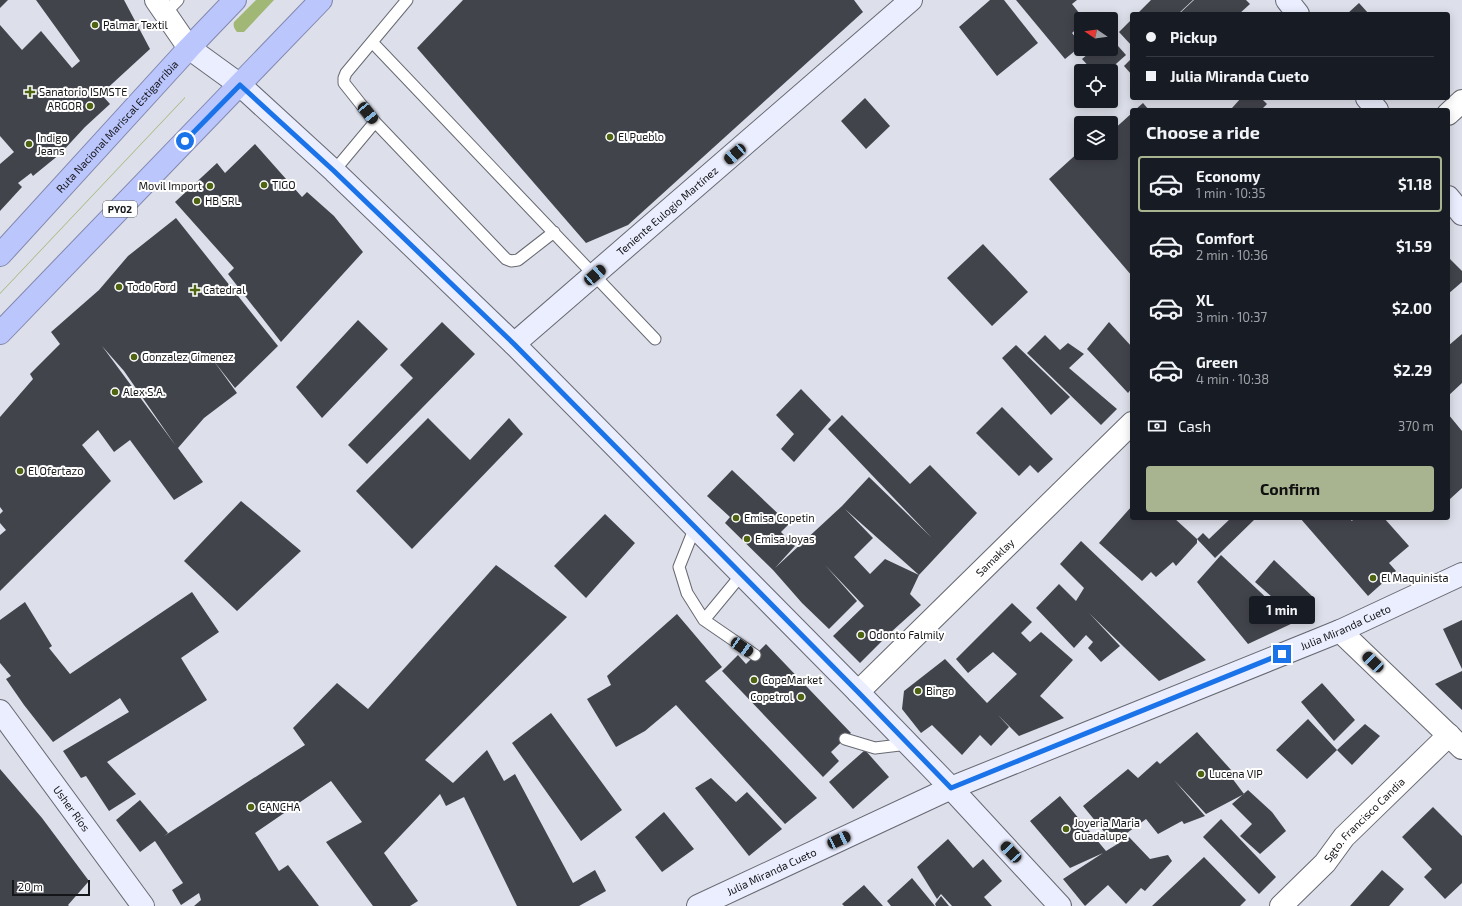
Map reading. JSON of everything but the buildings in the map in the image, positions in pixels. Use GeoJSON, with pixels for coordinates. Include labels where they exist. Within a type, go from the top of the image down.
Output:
{"type":"FeatureCollection","features":[{"type":"Feature","properties":{"kind":"highway","name":"Ruta Nacional Mariscal Estigarribia"},"geometry":{"type":"LineString","coordinates":[[0,255],[189,48],[235,0]]}},
{"type":"Feature","properties":{"kind":"highway","name":"PY02"},"geometry":{"type":"LineString","coordinates":[[0,333],[321,0]]}},
{"type":"Feature","properties":{"kind":"main road","name":"Teniente Eulogio Martínez"},"geometry":{"type":"LineString","coordinates":[[514,344],[911,0]]}},
{"type":"Feature","properties":{"kind":"main road"},"geometry":{"type":"LineString","coordinates":[[1286,0],[1296,12]]}},
{"type":"Feature","properties":{"kind":"main road"},"geometry":{"type":"LineString","coordinates":[[189,48],[240,85],[334,171],[514,344],[858,692],[951,788],[1060,906]]}},
{"type":"Feature","properties":{"kind":"main road"},"geometry":{"type":"LineString","coordinates":[[1369,100],[1375,108]]}},
{"type":"Feature","properties":{"kind":"main road"},"geometry":{"type":"LineString","coordinates":[[1450,199],[1462,214]]}},
{"type":"Feature","properties":{"kind":"main road","name":"Julia Miranda Cueto"},"geometry":{"type":"LineString","coordinates":[[698,906],[951,788],[1340,631],[1462,574]]}},
{"type":"Feature","properties":{"kind":"main road","name":"Usher Ríos"},"geometry":{"type":"LineString","coordinates":[[0,711],[143,906]]}},
{"type":"Feature","properties":{"kind":"street"},"geometry":{"type":"LineString","coordinates":[[166,4],[189,48]]}},
{"type":"Feature","properties":{"kind":"street"},"geometry":{"type":"LineString","coordinates":[[1450,112],[1462,101]]}},
{"type":"Feature","properties":{"kind":"street","name":"Samaklay"},"geometry":{"type":"LineString","coordinates":[[858,692],[1130,425]]}},
{"type":"Feature","properties":{"kind":"street"},"geometry":{"type":"LineString","coordinates":[[1340,631],[1456,742]]}},
{"type":"Feature","properties":{"kind":"street","name":"Sgto. Francisco Candia"},"geometry":{"type":"LineString","coordinates":[[1282,906],[1325,864],[1344,837],[1456,742]]}},
{"type":"Feature","properties":{"kind":"lane"},"geometry":{"type":"LineString","coordinates":[[407,0],[346,73],[344,84],[375,122],[506,259],[512,261],[518,260],[554,232]]}},
{"type":"Feature","properties":{"kind":"lane"},"geometry":{"type":"LineString","coordinates":[[372,42],[655,338]]}},
{"type":"Feature","properties":{"kind":"lane"},"geometry":{"type":"LineString","coordinates":[[334,171],[375,122]]}},
{"type":"Feature","properties":{"kind":"lane"},"geometry":{"type":"LineString","coordinates":[[695,527],[679,567],[687,594],[704,620],[755,655]]}},
{"type":"Feature","properties":{"kind":"lane"},"geometry":{"type":"LineString","coordinates":[[704,620],[742,574]]}},
{"type":"Feature","properties":{"kind":"lane"},"geometry":{"type":"LineString","coordinates":[[845,739],[875,748],[908,744]]}},
{"type":"Feature","properties":{"kind":"green space"},"geometry":{"type":"Polygon","coordinates":[[[256,0],[274,0],[244,32],[237,32],[234,27],[234,22],[256,0]]]}},
{"type":"Feature","properties":{"kind":"green space"},"geometry":{"type":"Polygon","coordinates":[[[185,98],[0,294],[0,293],[185,98]]]}},
{"type":"Feature","properties":{"kind":"place","name":"Palmar Textil"},"geometry":{"type":"Point","coordinates":[95,25]}},
{"type":"Feature","properties":{"kind":"place","name":"Sanatorio ISMSTE"},"geometry":{"type":"Point","coordinates":[30,92]}},
{"type":"Feature","properties":{"kind":"place","name":"ARGOR"},"geometry":{"type":"Point","coordinates":[90,106]}},
{"type":"Feature","properties":{"kind":"place","name":"El Pueblo"},"geometry":{"type":"Point","coordinates":[610,137]}},
{"type":"Feature","properties":{"kind":"place","name":"Indigo Jeans"},"geometry":{"type":"Point","coordinates":[29,144]}},
{"type":"Feature","properties":{"kind":"place","name":"TIGO"},"geometry":{"type":"Point","coordinates":[264,185]}},
{"type":"Feature","properties":{"kind":"place","name":"Movil Import"},"geometry":{"type":"Point","coordinates":[210,186]}},
{"type":"Feature","properties":{"kind":"place","name":"HB SRL"},"geometry":{"type":"Point","coordinates":[197,201]}},
{"type":"Feature","properties":{"kind":"place","name":"Todo Ford"},"geometry":{"type":"Point","coordinates":[119,287]}},
{"type":"Feature","properties":{"kind":"place","name":"Catedral"},"geometry":{"type":"Point","coordinates":[195,290]}},
{"type":"Feature","properties":{"kind":"place","name":"Gonzalez Gimenez"},"geometry":{"type":"Point","coordinates":[134,357]}},
{"type":"Feature","properties":{"kind":"place","name":"Alex S.A."},"geometry":{"type":"Point","coordinates":[115,392]}},
{"type":"Feature","properties":{"kind":"place","name":"El Ofertazo"},"geometry":{"type":"Point","coordinates":[20,471]}},
{"type":"Feature","properties":{"kind":"place","name":"Emisa Copetin"},"geometry":{"type":"Point","coordinates":[736,518]}},
{"type":"Feature","properties":{"kind":"place","name":"Emisa Joyas"},"geometry":{"type":"Point","coordinates":[747,539]}},
{"type":"Feature","properties":{"kind":"place","name":"El Maquinista"},"geometry":{"type":"Point","coordinates":[1373,578]}},
{"type":"Feature","properties":{"kind":"place","name":"Odonto Falmily"},"geometry":{"type":"Point","coordinates":[861,635]}},
{"type":"Feature","properties":{"kind":"place","name":"CopeMarket"},"geometry":{"type":"Point","coordinates":[754,680]}},
{"type":"Feature","properties":{"kind":"place","name":"Bingo"},"geometry":{"type":"Point","coordinates":[918,691]}},
{"type":"Feature","properties":{"kind":"place","name":"Copetrol"},"geometry":{"type":"Point","coordinates":[801,697]}},
{"type":"Feature","properties":{"kind":"place","name":"Lucena VIP"},"geometry":{"type":"Point","coordinates":[1201,774]}},
{"type":"Feature","properties":{"kind":"place","name":"CANCHA"},"geometry":{"type":"Point","coordinates":[251,807]}},
{"type":"Feature","properties":{"kind":"place","name":"Joyeria Maria Guadalupe"},"geometry":{"type":"Point","coordinates":[1066,829]}},
{"type":"Feature","properties":{"kind":"route"},"geometry":{"type":"LineString","coordinates":[[185,141],[240,85],[334,171],[514,344],[951,788],[1282,654]]}}]}
